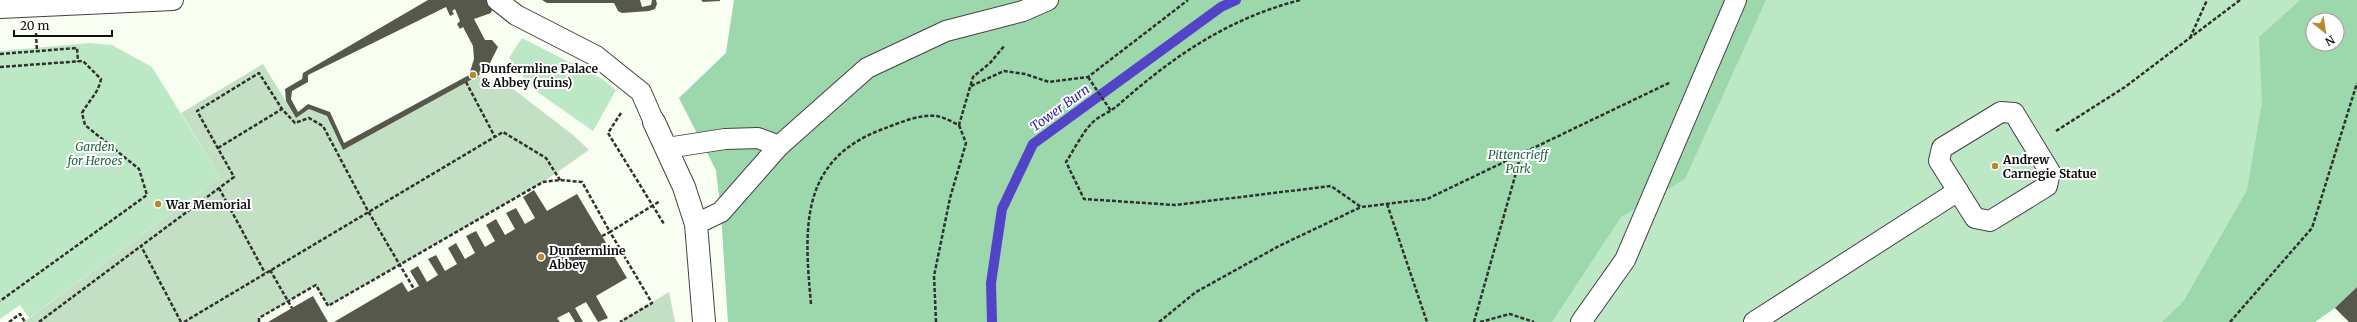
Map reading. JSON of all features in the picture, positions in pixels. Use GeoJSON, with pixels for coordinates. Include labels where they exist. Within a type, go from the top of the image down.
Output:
{"type":"FeatureCollection","features":[{"type":"Feature","properties":{"kind":"street"},"geometry":{"type":"LineString","coordinates":[[0,8],[173,0]]}},
{"type":"Feature","properties":{"kind":"street"},"geometry":{"type":"LineString","coordinates":[[497,0],[516,15],[596,56],[641,92],[667,148],[696,224],[704,322]]}},
{"type":"Feature","properties":{"kind":"street"},"geometry":{"type":"LineString","coordinates":[[696,224],[721,212],[779,146],[868,68],[946,31],[1023,11],[1048,0]]}},
{"type":"Feature","properties":{"kind":"street"},"geometry":{"type":"LineString","coordinates":[[1581,322],[1625,260],[1736,0]]}},
{"type":"Feature","properties":{"kind":"street"},"geometry":{"type":"LineString","coordinates":[[2001,112],[2014,113],[2034,145],[2050,172],[2047,186],[1990,221],[1975,218],[1939,161],[1942,148],[2001,112]]}},
{"type":"Feature","properties":{"kind":"street"},"geometry":{"type":"LineString","coordinates":[[667,148],[725,139],[758,138],[779,146]]}},
{"type":"Feature","properties":{"kind":"street"},"geometry":{"type":"LineString","coordinates":[[1754,322],[1958,191]]}},
{"type":"Feature","properties":{"kind":"path"},"geometry":{"type":"LineString","coordinates":[[971,86],[1004,71],[1025,74],[1049,82],[1088,77],[1188,0]]}},
{"type":"Feature","properties":{"kind":"path"},"geometry":{"type":"LineString","coordinates":[[1300,0],[1277,6],[1212,34],[1153,74],[1111,111],[1091,123],[1066,162],[1084,199],[1175,205],[1331,186],[1361,207]]}},
{"type":"Feature","properties":{"kind":"path"},"geometry":{"type":"LineString","coordinates":[[2189,40],[2207,0]]}},
{"type":"Feature","properties":{"kind":"path"},"geometry":{"type":"LineString","coordinates":[[2034,145],[2125,87],[2240,0]]}},
{"type":"Feature","properties":{"kind":"path"},"geometry":{"type":"LineString","coordinates":[[936,322],[934,276],[950,198],[966,143],[959,125],[971,86],[972,77],[990,63],[1005,44],[1008,28],[1020,23],[1023,11]]}},
{"type":"Feature","properties":{"kind":"path"},"geometry":{"type":"LineString","coordinates":[[36,46],[37,52]]}},
{"type":"Feature","properties":{"kind":"path"},"geometry":{"type":"LineString","coordinates":[[0,54],[77,48],[78,62]]}},
{"type":"Feature","properties":{"kind":"path"},"geometry":{"type":"LineString","coordinates":[[0,67],[84,62],[101,80],[98,92],[88,101],[82,113],[85,125],[139,170],[147,195],[0,300]]}},
{"type":"Feature","properties":{"kind":"path"},"geometry":{"type":"LineString","coordinates":[[1159,322],[1196,292],[1279,246],[1361,207],[1427,199],[1710,63]]}},
{"type":"Feature","properties":{"kind":"path"},"geometry":{"type":"LineString","coordinates":[[39,322],[234,177],[197,111],[259,73],[282,109],[295,123],[309,118],[323,126],[368,211],[414,289]]}},
{"type":"Feature","properties":{"kind":"path"},"geometry":{"type":"LineString","coordinates":[[1088,77],[1111,111]]}},
{"type":"Feature","properties":{"kind":"path"},"geometry":{"type":"LineString","coordinates":[[466,82],[495,137]]}},
{"type":"Feature","properties":{"kind":"path"},"geometry":{"type":"LineString","coordinates":[[2230,322],[2312,228],[2357,83]]}},
{"type":"Feature","properties":{"kind":"path"},"geometry":{"type":"LineString","coordinates":[[635,88],[608,133],[675,241],[697,247]]}},
{"type":"Feature","properties":{"kind":"path"},"geometry":{"type":"LineString","coordinates":[[218,148],[282,109]]}},
{"type":"Feature","properties":{"kind":"path"},"geometry":{"type":"LineString","coordinates":[[811,304],[806,246],[810,210],[819,182],[833,160],[862,136],[910,119],[936,116],[959,125]]}},
{"type":"Feature","properties":{"kind":"path"},"geometry":{"type":"LineString","coordinates":[[141,246],[182,322],[503,132],[546,158],[560,180]]}},
{"type":"Feature","properties":{"kind":"path"},"geometry":{"type":"LineString","coordinates":[[1474,322],[1521,154]]}},
{"type":"Feature","properties":{"kind":"path"},"geometry":{"type":"LineString","coordinates":[[259,322],[259,318],[316,285],[328,306],[543,182],[560,180],[582,182],[652,303],[620,322]]}},
{"type":"Feature","properties":{"kind":"path"},"geometry":{"type":"LineString","coordinates":[[219,188],[265,273]]}},
{"type":"Feature","properties":{"kind":"path"},"geometry":{"type":"LineString","coordinates":[[1387,204],[1427,322]]}},
{"type":"Feature","properties":{"kind":"path"},"geometry":{"type":"LineString","coordinates":[[602,236],[646,209]]}},
{"type":"Feature","properties":{"kind":"path"},"geometry":{"type":"LineString","coordinates":[[270,270],[292,308]]}},
{"type":"Feature","properties":{"kind":"path"},"geometry":{"type":"LineString","coordinates":[[9,322],[20,314],[26,322]]}},
{"type":"Feature","properties":{"kind":"path"},"geometry":{"type":"LineString","coordinates":[[1480,322],[1510,314],[1534,322]]}},
{"type":"Feature","properties":{"kind":"green space"},"geometry":{"type":"Polygon","coordinates":[[[734,0],[1766,0],[1685,179],[1621,217],[1552,322],[728,322],[721,212],[716,170],[679,98],[726,53],[734,0]]]}},
{"type":"Feature","properties":{"kind":"green space","name":"Pittencrieff Park"},"geometry":{"type":"Polygon","coordinates":[[[735,0],[2357,0],[2357,287],[2315,322],[728,322],[721,212],[716,170],[679,98],[726,53],[735,0]]]}},
{"type":"Feature","properties":{"kind":"green space"},"geometry":{"type":"Polygon","coordinates":[[[2300,0],[2357,0],[2357,287],[2335,308],[2315,322],[2162,322],[2183,302],[2247,190],[2262,103],[2259,37],[2300,0]]]}},
{"type":"Feature","properties":{"kind":"green space"},"geometry":{"type":"Polygon","coordinates":[[[522,38],[602,79],[616,90],[593,131],[533,89],[509,58],[522,38]]]}},
{"type":"Feature","properties":{"kind":"green space","name":"Garden for Heroes"},"geometry":{"type":"Polygon","coordinates":[[[90,43],[112,45],[152,67],[220,177],[29,318],[20,305],[0,319],[0,51],[90,43]]]}},
{"type":"Feature","properties":{"kind":"green space"},"geometry":{"type":"Polygon","coordinates":[[[263,64],[296,118],[309,109],[327,116],[343,150],[478,76],[508,85],[573,135],[589,150],[543,182],[328,306],[316,285],[259,318],[259,322],[24,322],[220,177],[181,113],[263,64]]]}},
{"type":"Feature","properties":{"kind":"green space"},"geometry":{"type":"Polygon","coordinates":[[[669,292],[675,322],[619,322],[669,292]]]}},
{"type":"Feature","properties":{"kind":"building","name":"Dunfermline Palace & Abbey (ruins)"},"geometry":{"type":"Polygon","coordinates":[[[428,0],[495,0],[491,13],[474,19],[485,40],[492,40],[498,47],[488,67],[478,76],[343,150],[327,116],[309,109],[296,118],[286,101],[285,89],[302,79],[303,73],[428,0]],[[446,7],[308,75],[308,82],[292,91],[291,99],[298,112],[308,104],[330,112],[344,143],[469,75],[474,59],[473,46],[463,27],[460,29],[457,24],[460,21],[455,9],[452,11],[454,14],[450,16],[446,7]]]}},
{"type":"Feature","properties":{"kind":"building"},"geometry":{"type":"Polygon","coordinates":[[[542,0],[640,0],[642,7],[651,5],[652,0],[656,0],[657,4],[655,9],[649,11],[622,13],[618,11],[614,3],[547,3],[542,0]]]}},
{"type":"Feature","properties":{"kind":"building"},"geometry":{"type":"Polygon","coordinates":[[[701,0],[720,0],[720,1],[703,2],[701,0]]]}},
{"type":"Feature","properties":{"kind":"building","name":"Dunfermline Abbey"},"geometry":{"type":"Polygon","coordinates":[[[534,190],[547,211],[577,194],[627,278],[596,296],[608,318],[598,322],[586,302],[575,308],[583,322],[575,322],[569,312],[557,318],[560,322],[334,322],[402,282],[408,292],[419,286],[410,271],[418,266],[427,282],[438,275],[428,259],[436,255],[445,271],[457,264],[448,248],[456,243],[465,259],[475,253],[466,236],[476,231],[485,247],[495,241],[486,225],[496,219],[505,235],[515,229],[506,213],[516,208],[525,224],[535,218],[523,197],[534,190]]]}},
{"type":"Feature","properties":{"kind":"building"},"geometry":{"type":"Polygon","coordinates":[[[2357,287],[2357,322],[2349,322],[2335,308],[2357,287]]]}},
{"type":"Feature","properties":{"kind":"building"},"geometry":{"type":"Polygon","coordinates":[[[313,296],[328,322],[268,322],[292,308],[313,296]]]}},
{"type":"Feature","properties":{"kind":"waterway","name":"Tower Burn"},"geometry":{"type":"LineString","coordinates":[[992,322],[991,283],[1002,209],[1033,144],[1221,7],[1236,0]]}},
{"type":"Feature","properties":{"kind":"place","name":"Dunfermline Palace & Abbey (ruins)"},"geometry":{"type":"Point","coordinates":[473,75]}},
{"type":"Feature","properties":{"kind":"place","name":"Andrew Carnegie Statue"},"geometry":{"type":"Point","coordinates":[1995,166]}},
{"type":"Feature","properties":{"kind":"place","name":"War Memorial"},"geometry":{"type":"Point","coordinates":[158,204]}},
{"type":"Feature","properties":{"kind":"place","name":"Dunfermline Abbey"},"geometry":{"type":"Point","coordinates":[541,257]}}]}
